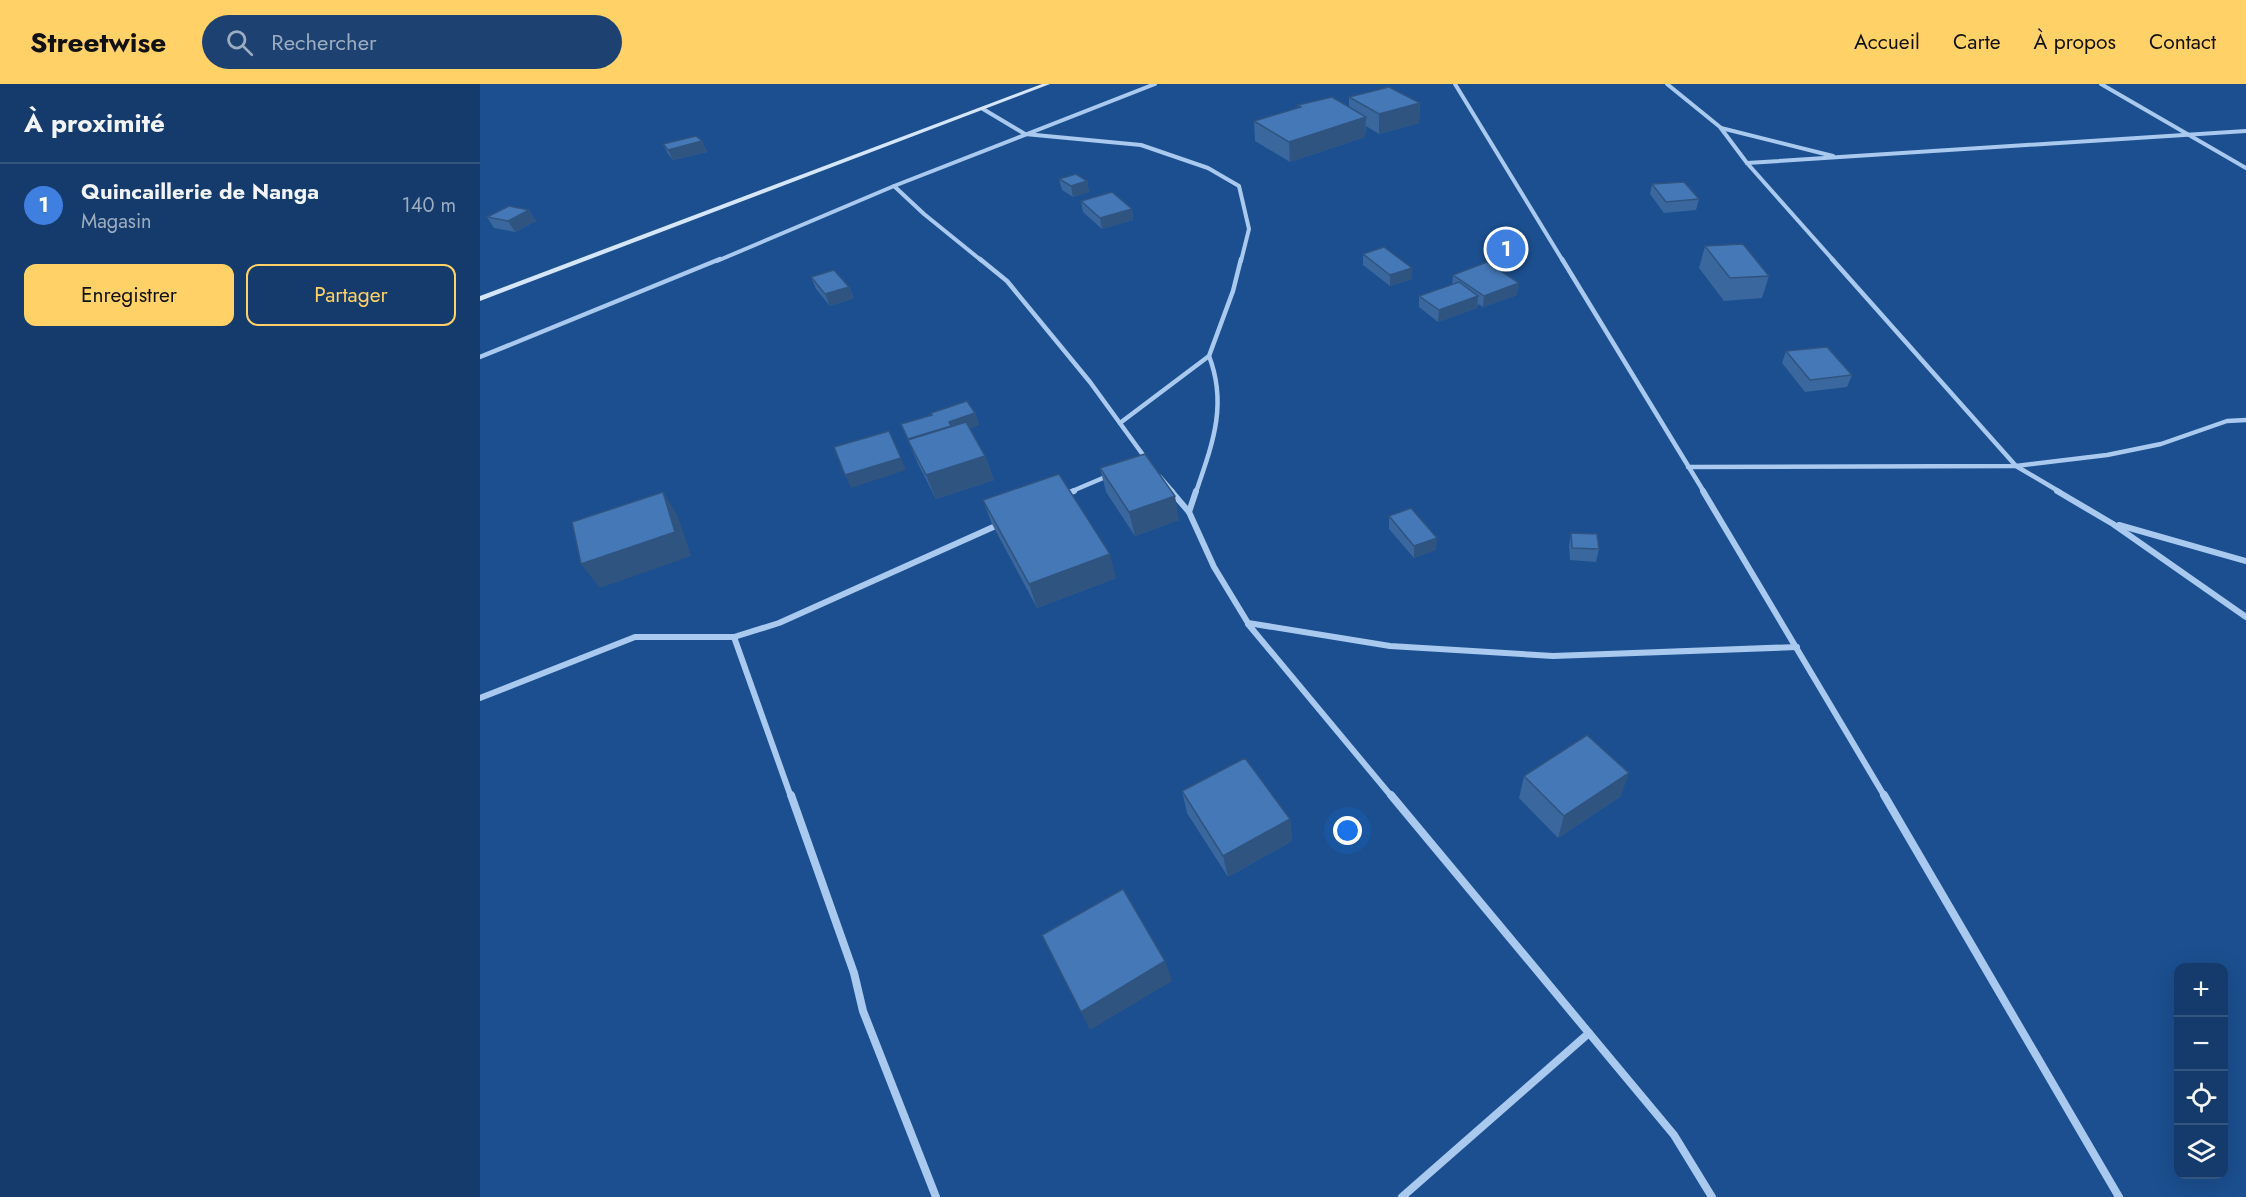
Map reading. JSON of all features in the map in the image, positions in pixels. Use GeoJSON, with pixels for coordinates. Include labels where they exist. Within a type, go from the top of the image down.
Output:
{"type":"FeatureCollection","features":[{"type":"Feature","properties":{"kind":"street"},"geometry":{"type":"LineString","coordinates":[[480,299],[1047,84]]}},
{"type":"Feature","properties":{"kind":"street"},"geometry":{"type":"LineString","coordinates":[[480,357],[894,186],[1155,84]]}},
{"type":"Feature","properties":{"kind":"street"},"geometry":{"type":"LineString","coordinates":[[1455,84],[1797,647],[2119,1197]]}},
{"type":"Feature","properties":{"kind":"street"},"geometry":{"type":"LineString","coordinates":[[1666,84],[1720,128],[1747,163],[2016,466],[2113,524],[2246,617]]}},
{"type":"Feature","properties":{"kind":"street"},"geometry":{"type":"LineString","coordinates":[[2101,84],[2246,168]]}},
{"type":"Feature","properties":{"kind":"street"},"geometry":{"type":"LineString","coordinates":[[983,109],[1025,134],[1141,145],[1208,168],[1239,186],[1249,229],[1233,291],[1209,356],[1120,423]]}},
{"type":"Feature","properties":{"kind":"street"},"geometry":{"type":"LineString","coordinates":[[1720,128],[1840,158]]}},
{"type":"Feature","properties":{"kind":"street"},"geometry":{"type":"LineString","coordinates":[[1747,163],[2246,130]]}},
{"type":"Feature","properties":{"kind":"street"},"geometry":{"type":"LineString","coordinates":[[894,186],[924,214],[1007,281],[1090,382],[1146,459],[1189,512],[1214,567],[1248,623],[1674,1135],[1712,1197]]}},
{"type":"Feature","properties":{"kind":"street"},"geometry":{"type":"LineString","coordinates":[[1189,512],[1199,484],[1217,414],[1219,396],[1216,374],[1209,356]]}},
{"type":"Feature","properties":{"kind":"street"},"geometry":{"type":"LineString","coordinates":[[1688,467],[2016,466],[2107,455],[2161,444],[2227,421],[2246,420]]}},
{"type":"Feature","properties":{"kind":"street"},"geometry":{"type":"LineString","coordinates":[[1135,464],[1146,459]]}},
{"type":"Feature","properties":{"kind":"street"},"geometry":{"type":"LineString","coordinates":[[1059,497],[1113,473]]}},
{"type":"Feature","properties":{"kind":"street"},"geometry":{"type":"LineString","coordinates":[[480,698],[635,637],[734,636],[779,623],[1006,522]]}},
{"type":"Feature","properties":{"kind":"street"},"geometry":{"type":"LineString","coordinates":[[2113,524],[2246,561]]}},
{"type":"Feature","properties":{"kind":"street"},"geometry":{"type":"LineString","coordinates":[[1248,623],[1390,646],[1553,656],[1797,647]]}},
{"type":"Feature","properties":{"kind":"street"},"geometry":{"type":"LineString","coordinates":[[734,636],[854,973],[863,1011],[936,1197]]}},
{"type":"Feature","properties":{"kind":"street"},"geometry":{"type":"LineString","coordinates":[[1402,1197],[1589,1033]]}},
{"type":"Feature","properties":{"kind":"building"},"geometry":{"type":"Polygon","coordinates":[[[1389,87],[1420,103],[1379,114],[1349,97],[1389,87]]]}},
{"type":"Feature","properties":{"kind":"building"},"geometry":{"type":"Polygon","coordinates":[[[1332,97],[1366,117],[1289,142],[1254,121],[1301,107],[1298,105],[1332,97]]]}},
{"type":"Feature","properties":{"kind":"building"},"geometry":{"type":"Polygon","coordinates":[[[696,136],[702,141],[668,150],[663,144],[696,136]]]}},
{"type":"Feature","properties":{"kind":"building"},"geometry":{"type":"Polygon","coordinates":[[[1076,174],[1087,181],[1071,186],[1059,179],[1076,174]]]}},
{"type":"Feature","properties":{"kind":"building"},"geometry":{"type":"Polygon","coordinates":[[[1684,182],[1699,199],[1666,202],[1652,184],[1684,182]]]}},
{"type":"Feature","properties":{"kind":"building"},"geometry":{"type":"Polygon","coordinates":[[[1112,192],[1132,209],[1100,218],[1081,201],[1112,192]]]}},
{"type":"Feature","properties":{"kind":"building"},"geometry":{"type":"Polygon","coordinates":[[[509,206],[529,210],[508,221],[487,217],[509,206]]]}},
{"type":"Feature","properties":{"kind":"building"},"geometry":{"type":"Polygon","coordinates":[[[1743,244],[1769,276],[1730,278],[1705,246],[1743,244]]]}},
{"type":"Feature","properties":{"kind":"building"},"geometry":{"type":"Polygon","coordinates":[[[1384,247],[1412,268],[1390,275],[1363,254],[1384,247]]]}},
{"type":"Feature","properties":{"kind":"building"},"geometry":{"type":"Polygon","coordinates":[[[1487,262],[1519,283],[1484,296],[1453,275],[1487,262]]]}},
{"type":"Feature","properties":{"kind":"building"},"geometry":{"type":"Polygon","coordinates":[[[834,270],[849,287],[825,294],[811,277],[834,270]]]}},
{"type":"Feature","properties":{"kind":"building"},"geometry":{"type":"Polygon","coordinates":[[[1459,282],[1478,296],[1439,310],[1419,296],[1459,282]]]}},
{"type":"Feature","properties":{"kind":"building"},"geometry":{"type":"Polygon","coordinates":[[[1827,347],[1852,375],[1810,380],[1786,351],[1827,347]]]}},
{"type":"Feature","properties":{"kind":"building"},"geometry":{"type":"Polygon","coordinates":[[[967,401],[975,413],[949,422],[951,426],[908,439],[901,424],[967,401]]]}},
{"type":"Feature","properties":{"kind":"building"},"geometry":{"type":"Polygon","coordinates":[[[966,422],[985,456],[926,475],[908,440],[966,422]]]}},
{"type":"Feature","properties":{"kind":"building"},"geometry":{"type":"Polygon","coordinates":[[[889,431],[901,458],[845,475],[834,447],[889,431]]]}},
{"type":"Feature","properties":{"kind":"building"},"geometry":{"type":"Polygon","coordinates":[[[1145,454],[1175,496],[1129,512],[1100,468],[1145,454]]]}},
{"type":"Feature","properties":{"kind":"building"},"geometry":{"type":"Polygon","coordinates":[[[1059,474],[1110,554],[1029,584],[983,500],[1059,474]]]}},
{"type":"Feature","properties":{"kind":"building"},"geometry":{"type":"Polygon","coordinates":[[[663,492],[675,532],[581,564],[572,522],[663,492]]]}},
{"type":"Feature","properties":{"kind":"building"},"geometry":{"type":"Polygon","coordinates":[[[1411,508],[1437,538],[1414,546],[1389,516],[1411,508]]]}},
{"type":"Feature","properties":{"kind":"building"},"geometry":{"type":"Polygon","coordinates":[[[1571,533],[1597,534],[1599,549],[1572,548],[1571,533]]]}},
{"type":"Feature","properties":{"kind":"building"},"geometry":{"type":"Polygon","coordinates":[[[1587,735],[1629,773],[1564,816],[1524,776],[1587,735]]]}},
{"type":"Feature","properties":{"kind":"building"},"geometry":{"type":"Polygon","coordinates":[[[1245,758],[1290,819],[1223,856],[1182,791],[1245,758]]]}},
{"type":"Feature","properties":{"kind":"building"},"geometry":{"type":"Polygon","coordinates":[[[1123,889],[1165,961],[1081,1012],[1042,935],[1123,889]]]}},
{"type":"Feature","properties":{"kind":"place","name":"Quincaillerie de Nanga"},"geometry":{"type":"Point","coordinates":[1506,249]}}]}
